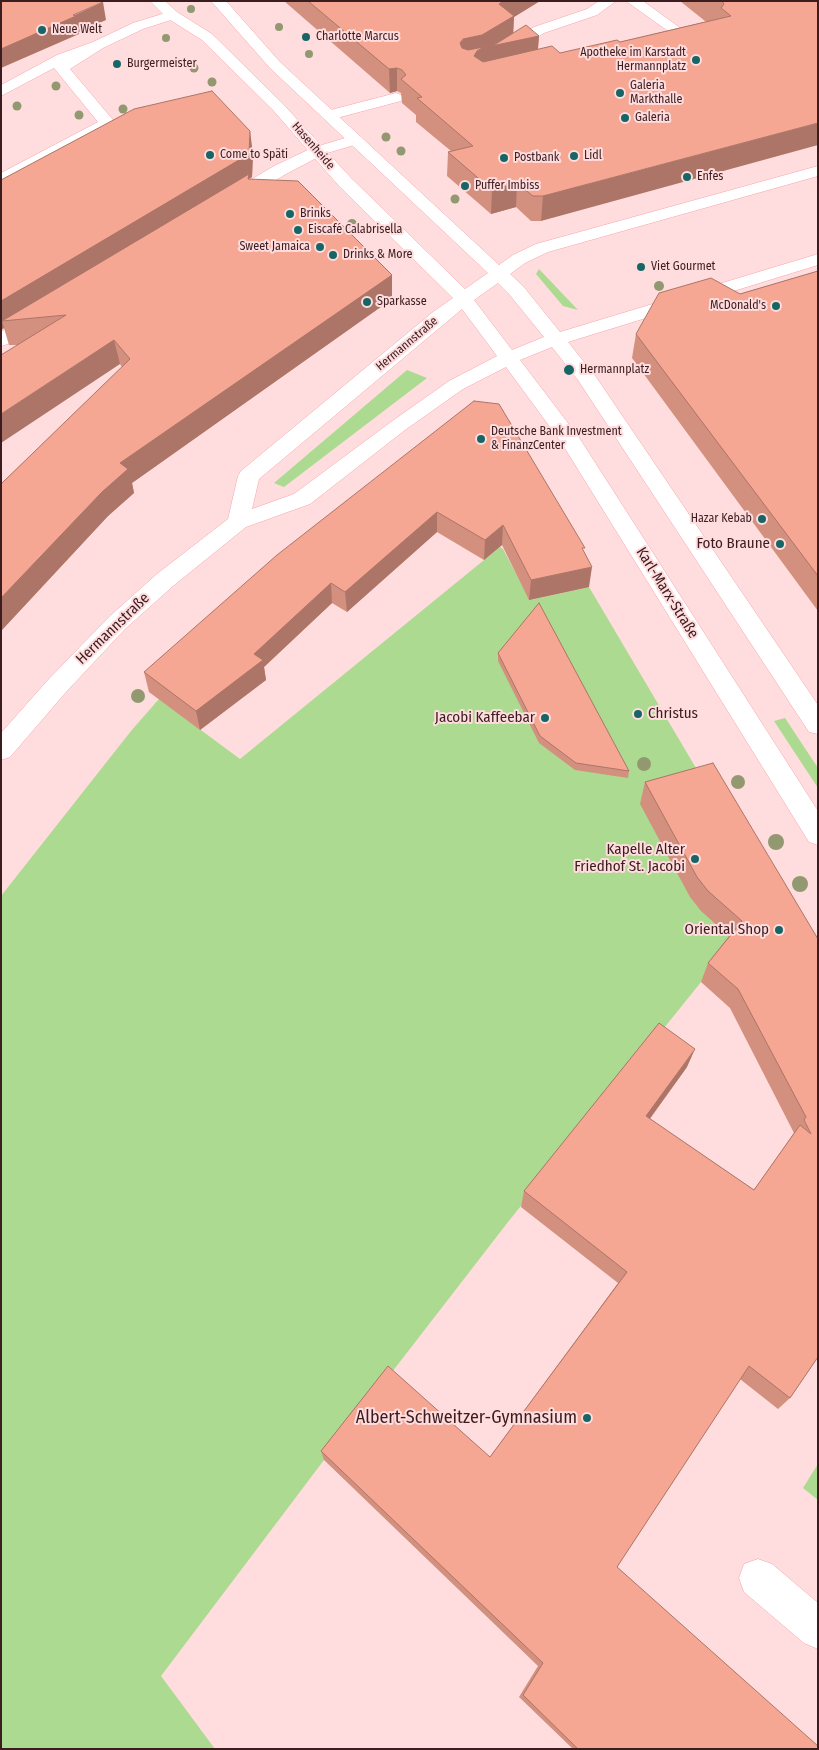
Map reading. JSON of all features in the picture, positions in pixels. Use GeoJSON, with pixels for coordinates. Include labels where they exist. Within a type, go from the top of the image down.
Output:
{"type":"FeatureCollection","features":[{"type":"Feature","properties":{"kind":"main road","name":"Hasenheide"},"geometry":{"type":"LineString","coordinates":[[157,1],[172,15],[207,37],[278,107],[345,182],[463,298]]}},
{"type":"Feature","properties":{"kind":"main road"},"geometry":{"type":"LineString","coordinates":[[218,1],[274,65],[498,272],[556,339],[619,426],[818,725]]}},
{"type":"Feature","properties":{"kind":"main road"},"geometry":{"type":"LineString","coordinates":[[547,26],[555,15],[578,1]]}},
{"type":"Feature","properties":{"kind":"main road"},"geometry":{"type":"LineString","coordinates":[[495,58],[547,26],[592,12],[610,1]]}},
{"type":"Feature","properties":{"kind":"main road"},"geometry":{"type":"LineString","coordinates":[[633,1],[680,33]]}},
{"type":"Feature","properties":{"kind":"main road"},"geometry":{"type":"LineString","coordinates":[[1,91],[62,58],[98,45],[138,26],[172,15]]}},
{"type":"Feature","properties":{"kind":"main road"},"geometry":{"type":"LineString","coordinates":[[662,37],[695,29]]}},
{"type":"Feature","properties":{"kind":"main road"},"geometry":{"type":"LineString","coordinates":[[1,180],[107,124],[61,68],[74,62],[98,45]]}},
{"type":"Feature","properties":{"kind":"main road"},"geometry":{"type":"LineString","coordinates":[[316,104],[384,88]]}},
{"type":"Feature","properties":{"kind":"main road"},"geometry":{"type":"LineString","coordinates":[[329,115],[396,98]]}},
{"type":"Feature","properties":{"kind":"main road"},"geometry":{"type":"LineString","coordinates":[[216,209],[280,170],[318,151],[356,140]]}},
{"type":"Feature","properties":{"kind":"main road"},"geometry":{"type":"LineString","coordinates":[[818,171],[542,248],[498,272],[463,298],[509,358],[556,339],[818,258]]}},
{"type":"Feature","properties":{"kind":"main road","name":"Hermannstraße"},"geometry":{"type":"LineString","coordinates":[[238,522],[249,476],[463,298]]}},
{"type":"Feature","properties":{"kind":"main road"},"geometry":{"type":"LineString","coordinates":[[1,340],[50,310]]}},
{"type":"Feature","properties":{"kind":"main road","name":"Hermannstraße"},"geometry":{"type":"LineString","coordinates":[[1,750],[57,686],[117,623],[165,580],[238,522],[302,499],[436,398],[456,385],[509,358]]}},
{"type":"Feature","properties":{"kind":"main road","name":"Karl-Marx-Straße"},"geometry":{"type":"LineString","coordinates":[[509,358],[584,462],[818,834]]}},
{"type":"Feature","properties":{"kind":"main road"},"geometry":{"type":"LineString","coordinates":[[758,1578],[818,1629]]}},
{"type":"Feature","properties":{"kind":"green space"},"geometry":{"type":"Polygon","coordinates":[[[539,269],[578,310],[563,306],[536,274],[539,269]]]}},
{"type":"Feature","properties":{"kind":"green space"},"geometry":{"type":"Polygon","coordinates":[[[407,370],[427,378],[284,487],[274,483],[407,370]]]}},
{"type":"Feature","properties":{"kind":"green space"},"geometry":{"type":"Polygon","coordinates":[[[500,547],[503,549],[530,600],[589,587],[771,895],[508,1222],[324,1460],[161,1676],[215,1749],[1,1749],[1,896],[131,731],[159,699],[240,759],[500,547]]]}},
{"type":"Feature","properties":{"kind":"green space"},"geometry":{"type":"Polygon","coordinates":[[[785,718],[818,768],[818,788],[774,721],[785,718]]]}},
{"type":"Feature","properties":{"kind":"green space"},"geometry":{"type":"Polygon","coordinates":[[[818,1464],[818,1500],[803,1488],[818,1464]]]}},
{"type":"Feature","properties":{"kind":"building"},"geometry":{"type":"Polygon","coordinates":[[[1,1],[100,1],[103,2],[1,49],[1,1]]]}},
{"type":"Feature","properties":{"kind":"building","name":"Galeria"},"geometry":{"type":"Polygon","coordinates":[[[308,1],[503,1],[499,4],[514,16],[482,35],[463,39],[460,43],[462,48],[468,50],[494,45],[526,25],[539,36],[482,48],[474,56],[483,62],[552,46],[560,53],[617,40],[620,42],[731,16],[721,8],[724,4],[722,1],[818,1],[818,123],[543,196],[533,196],[517,183],[492,190],[448,152],[473,146],[417,98],[422,97],[401,79],[406,75],[402,70],[397,68],[389,69],[308,1]]]}},
{"type":"Feature","properties":{"kind":"building"},"geometry":{"type":"Polygon","coordinates":[[[212,91],[250,131],[249,154],[1,301],[1,180],[134,109],[212,91]]]}},
{"type":"Feature","properties":{"kind":"building"},"geometry":{"type":"Polygon","coordinates":[[[249,174],[248,179],[298,181],[392,275],[120,463],[128,469],[102,492],[1,598],[1,484],[130,359],[114,340],[1,414],[1,355],[66,315],[2,321],[249,174]]]}},
{"type":"Feature","properties":{"kind":"building"},"geometry":{"type":"Polygon","coordinates":[[[818,271],[818,576],[636,334],[659,293],[711,278],[740,294],[818,271]]]}},
{"type":"Feature","properties":{"kind":"building"},"geometry":{"type":"Polygon","coordinates":[[[474,401],[499,404],[585,548],[582,548],[592,567],[531,580],[503,525],[485,540],[437,512],[345,592],[331,583],[254,654],[263,660],[196,711],[144,672],[277,555],[474,401]]]}},
{"type":"Feature","properties":{"kind":"building"},"geometry":{"type":"Polygon","coordinates":[[[539,603],[629,771],[576,763],[540,736],[498,653],[539,603]]]}},
{"type":"Feature","properties":{"kind":"building"},"geometry":{"type":"Polygon","coordinates":[[[713,763],[818,939],[818,1357],[790,1398],[749,1366],[617,1567],[818,1746],[818,1749],[578,1749],[523,1695],[543,1663],[321,1451],[388,1366],[490,1457],[627,1272],[524,1191],[659,1023],[695,1049],[646,1116],[754,1190],[800,1125],[811,1134],[804,1120],[806,1117],[738,989],[708,963],[742,921],[708,891],[697,877],[645,782],[713,763]]]}},
{"type":"Feature","properties":{"kind":"place","name":"Neue Welt"},"geometry":{"type":"Point","coordinates":[42,30]}},
{"type":"Feature","properties":{"kind":"place","name":"Charlotte Marcus"},"geometry":{"type":"Point","coordinates":[306,37]}},
{"type":"Feature","properties":{"kind":"place","name":"Apotheke im Karstadt Hermannplatz"},"geometry":{"type":"Point","coordinates":[696,60]}},
{"type":"Feature","properties":{"kind":"place","name":"Burgermeister"},"geometry":{"type":"Point","coordinates":[117,64]}},
{"type":"Feature","properties":{"kind":"place","name":"Galeria Markthalle"},"geometry":{"type":"Point","coordinates":[620,93]}},
{"type":"Feature","properties":{"kind":"place","name":"Galeria"},"geometry":{"type":"Point","coordinates":[625,118]}},
{"type":"Feature","properties":{"kind":"place","name":"Come to Späti"},"geometry":{"type":"Point","coordinates":[210,155]}},
{"type":"Feature","properties":{"kind":"place","name":"Lidl"},"geometry":{"type":"Point","coordinates":[574,156]}},
{"type":"Feature","properties":{"kind":"place","name":"Postbank"},"geometry":{"type":"Point","coordinates":[504,158]}},
{"type":"Feature","properties":{"kind":"place","name":"Enfes"},"geometry":{"type":"Point","coordinates":[687,177]}},
{"type":"Feature","properties":{"kind":"place","name":"Puffer Imbiss"},"geometry":{"type":"Point","coordinates":[465,186]}},
{"type":"Feature","properties":{"kind":"place","name":"Brinks"},"geometry":{"type":"Point","coordinates":[290,214]}},
{"type":"Feature","properties":{"kind":"place","name":"Eiscafé Calabrisella"},"geometry":{"type":"Point","coordinates":[298,230]}},
{"type":"Feature","properties":{"kind":"place","name":"Sweet Jamaica"},"geometry":{"type":"Point","coordinates":[320,247]}},
{"type":"Feature","properties":{"kind":"place","name":"Drinks & More"},"geometry":{"type":"Point","coordinates":[333,255]}},
{"type":"Feature","properties":{"kind":"place","name":"Viet Gourmet"},"geometry":{"type":"Point","coordinates":[641,267]}},
{"type":"Feature","properties":{"kind":"place","name":"Sparkasse"},"geometry":{"type":"Point","coordinates":[367,302]}},
{"type":"Feature","properties":{"kind":"place","name":"McDonald's"},"geometry":{"type":"Point","coordinates":[776,306]}},
{"type":"Feature","properties":{"kind":"place","name":"Hermannplatz"},"geometry":{"type":"Point","coordinates":[569,370]}},
{"type":"Feature","properties":{"kind":"place","name":"Deutsche Bank Investment & FinanzCenter"},"geometry":{"type":"Point","coordinates":[481,439]}},
{"type":"Feature","properties":{"kind":"place","name":"Hazar Kebab"},"geometry":{"type":"Point","coordinates":[762,519]}},
{"type":"Feature","properties":{"kind":"place","name":"Foto Braune"},"geometry":{"type":"Point","coordinates":[780,544]}},
{"type":"Feature","properties":{"kind":"place","name":"Christus"},"geometry":{"type":"Point","coordinates":[638,714]}},
{"type":"Feature","properties":{"kind":"place","name":"Jacobi Kaffeebar"},"geometry":{"type":"Point","coordinates":[545,718]}},
{"type":"Feature","properties":{"kind":"place","name":"Kapelle Alter Friedhof St. Jacobi"},"geometry":{"type":"Point","coordinates":[695,859]}},
{"type":"Feature","properties":{"kind":"place","name":"Oriental Shop"},"geometry":{"type":"Point","coordinates":[779,930]}},
{"type":"Feature","properties":{"kind":"place","name":"Albert-Schweitzer-Gymnasium"},"geometry":{"type":"Point","coordinates":[587,1418]}}]}
